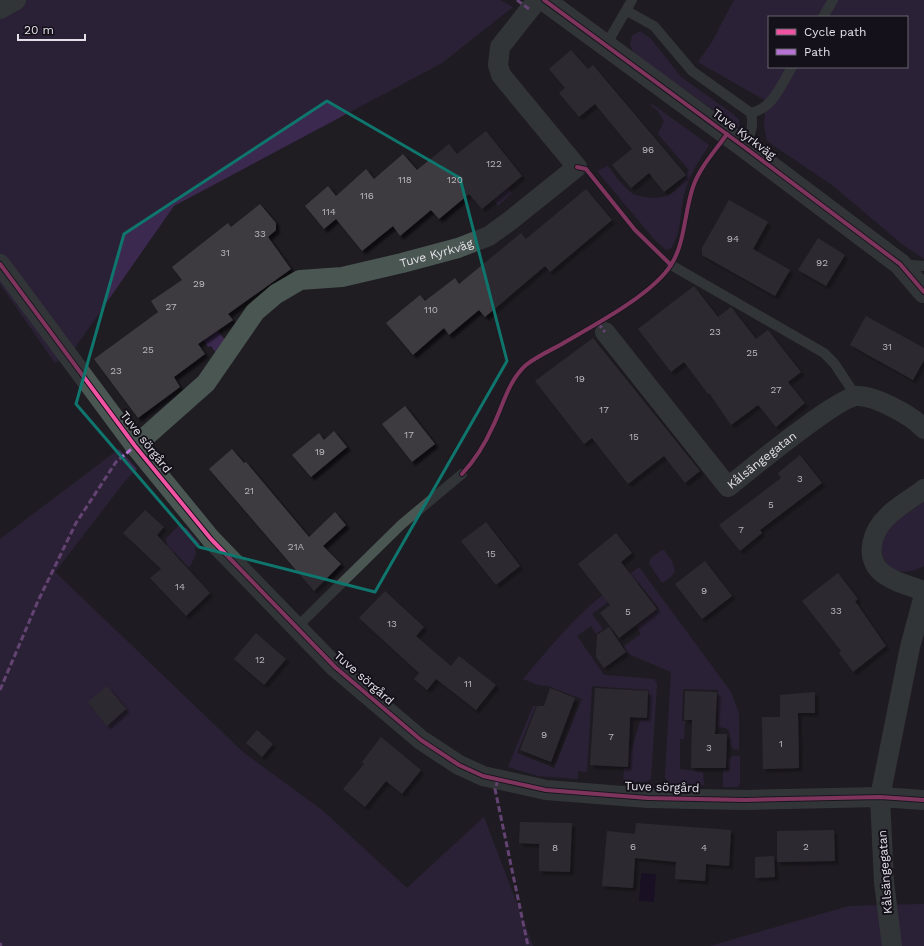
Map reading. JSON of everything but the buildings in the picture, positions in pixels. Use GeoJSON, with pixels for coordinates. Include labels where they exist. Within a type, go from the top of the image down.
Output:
{"type":"FeatureCollection","features":[{"type":"Feature","properties":{"kind":"street"},"geometry":{"type":"LineString","coordinates":[[0,9],[16,0]]}},
{"type":"Feature","properties":{"kind":"street","name":"Tuve Kyrkväg"},"geometry":{"type":"LineString","coordinates":[[135,446],[206,383],[255,312],[276,294],[300,280],[342,277],[396,265],[458,248],[483,238],[511,220],[578,167],[501,76],[498,65],[500,47],[537,0]]}},
{"type":"Feature","properties":{"kind":"street","name":"Tuve Kyrkväg"},"geometry":{"type":"LineString","coordinates":[[544,0],[743,146],[900,264],[924,292]]}},
{"type":"Feature","properties":{"kind":"street","name":"Tuve sörgård"},"geometry":{"type":"LineString","coordinates":[[0,264],[135,446],[211,539],[335,667],[421,740],[459,765],[483,776],[546,790],[648,798],[745,800],[880,797]]}},
{"type":"Feature","properties":{"kind":"street","name":"Kålsängegatan"},"geometry":{"type":"LineString","coordinates":[[605,332],[728,487],[826,412],[844,400],[856,396]]}},
{"type":"Feature","properties":{"kind":"street"},"geometry":{"type":"LineString","coordinates":[[856,396],[872,398],[919,424],[924,429]]}},
{"type":"Feature","properties":{"kind":"street"},"geometry":{"type":"LineString","coordinates":[[924,490],[888,516],[878,526],[873,536],[872,545],[875,561],[880,570],[898,581],[924,591]]}},
{"type":"Feature","properties":{"kind":"street","name":"Kålsängegatan"},"geometry":{"type":"LineString","coordinates":[[892,946],[884,882],[880,797],[910,647],[924,595]]}},
{"type":"Feature","properties":{"kind":"street"},"geometry":{"type":"LineString","coordinates":[[880,797],[924,800]]}},
{"type":"Feature","properties":{"kind":"lane"},"geometry":{"type":"LineString","coordinates":[[824,16],[833,0]]}},
{"type":"Feature","properties":{"kind":"lane"},"geometry":{"type":"LineString","coordinates":[[606,45],[630,3],[654,26],[692,71],[750,113],[753,123],[752,133],[743,146]]}},
{"type":"Feature","properties":{"kind":"lane"},"geometry":{"type":"LineString","coordinates":[[750,113],[760,111],[771,102],[791,68]]}},
{"type":"Feature","properties":{"kind":"lane"},"geometry":{"type":"LineString","coordinates":[[900,264],[924,266]]}},
{"type":"Feature","properties":{"kind":"lane"},"geometry":{"type":"LineString","coordinates":[[671,265],[824,353],[834,363],[856,396]]}},
{"type":"Feature","properties":{"kind":"lane"},"geometry":{"type":"LineString","coordinates":[[297,627],[402,524],[462,474]]}},
{"type":"Feature","properties":{"kind":"highlighted area"},"geometry":{"type":"Polygon","coordinates":[[[327,101],[460,178],[507,361],[375,592],[199,547],[76,404],[124,234],[327,101]]]}},
{"type":"Feature","properties":{"kind":"shaded area"},"geometry":{"type":"Polygon","coordinates":[[[0,0],[500,0],[513,7],[442,63],[174,206],[72,352],[55,363],[0,284],[0,0]]]}},
{"type":"Feature","properties":{"kind":"shaded area"},"geometry":{"type":"Polygon","coordinates":[[[734,0],[924,0],[924,259],[902,244],[832,185],[767,141],[764,126],[766,101],[698,62],[712,42],[734,0]]]}},
{"type":"Feature","properties":{"kind":"shaded area"},"geometry":{"type":"Polygon","coordinates":[[[640,31],[651,39],[681,77],[733,114],[739,120],[739,128],[634,54],[630,44],[632,36],[640,31]]]}},
{"type":"Feature","properties":{"kind":"shaded area"},"geometry":{"type":"Polygon","coordinates":[[[652,104],[709,145],[688,182],[684,195],[677,236],[671,248],[666,250],[654,239],[597,171],[608,166],[619,181],[635,195],[653,198],[661,197],[667,196],[677,189],[689,170],[658,134],[664,121],[657,110],[651,106],[652,104]]]}},
{"type":"Feature","properties":{"kind":"shaded area"},"geometry":{"type":"Polygon","coordinates":[[[496,176],[512,193],[498,206],[483,187],[496,176]]]}},
{"type":"Feature","properties":{"kind":"shaded area"},"geometry":{"type":"Polygon","coordinates":[[[208,318],[225,340],[216,353],[211,346],[208,347],[195,328],[208,318]]]}},
{"type":"Feature","properties":{"kind":"shaded area"},"geometry":{"type":"Polygon","coordinates":[[[119,449],[137,469],[125,481],[55,572],[244,753],[322,810],[407,888],[484,817],[533,946],[0,946],[0,539],[119,449]]]}},
{"type":"Feature","properties":{"kind":"shaded area"},"geometry":{"type":"Polygon","coordinates":[[[924,502],[924,566],[913,571],[903,572],[894,569],[887,564],[883,557],[883,538],[892,524],[924,502]]]}},
{"type":"Feature","properties":{"kind":"shaded area"},"geometry":{"type":"Polygon","coordinates":[[[178,526],[186,528],[200,544],[195,548],[196,554],[189,568],[175,553],[169,559],[166,539],[178,526]]]}},
{"type":"Feature","properties":{"kind":"shaded area"},"geometry":{"type":"Polygon","coordinates":[[[664,550],[672,561],[675,571],[671,577],[662,583],[649,563],[651,558],[664,550]]]}},
{"type":"Feature","properties":{"kind":"shaded area"},"geometry":{"type":"Polygon","coordinates":[[[639,567],[731,692],[739,714],[739,750],[733,749],[731,746],[729,730],[718,727],[718,690],[683,689],[682,721],[685,721],[684,739],[680,739],[680,769],[703,772],[704,785],[669,784],[665,777],[671,672],[627,653],[624,646],[641,634],[636,626],[659,609],[638,582],[615,599],[608,590],[639,567]]]}},
{"type":"Feature","properties":{"kind":"shaded area"},"geometry":{"type":"Polygon","coordinates":[[[603,595],[608,602],[592,614],[603,629],[596,634],[591,626],[577,636],[604,675],[654,679],[657,684],[651,779],[645,782],[623,783],[624,768],[630,768],[630,755],[640,721],[648,719],[649,690],[592,686],[587,772],[578,771],[578,779],[538,776],[508,767],[533,706],[536,706],[517,753],[554,768],[582,699],[548,686],[538,685],[523,679],[571,624],[603,595]]]}},
{"type":"Feature","properties":{"kind":"shaded area"},"geometry":{"type":"Polygon","coordinates":[[[733,756],[740,756],[740,784],[737,787],[723,787],[723,770],[729,770],[728,759],[733,756]]]}},
{"type":"Feature","properties":{"kind":"shaded area"},"geometry":{"type":"Polygon","coordinates":[[[641,873],[656,874],[654,902],[639,901],[641,873]]]}},
{"type":"Feature","properties":{"kind":"shaded area"},"geometry":{"type":"Polygon","coordinates":[[[924,904],[924,946],[710,946],[849,906],[924,904]]]}},
{"type":"Feature","properties":{"kind":"marked path"},"geometry":{"type":"LineString","coordinates":[[517,0],[529,9]]}},
{"type":"Feature","properties":{"kind":"marked path"},"geometry":{"type":"LineString","coordinates":[[598,323],[605,332]]}},
{"type":"Feature","properties":{"kind":"marked path"},"geometry":{"type":"LineString","coordinates":[[0,690],[38,601],[76,523],[116,462],[135,446]]}},
{"type":"Feature","properties":{"kind":"marked path"},"geometry":{"type":"LineString","coordinates":[[498,780],[495,789],[528,946]]}},
{"type":"Feature","properties":{"kind":"cycle path"},"geometry":{"type":"LineString","coordinates":[[544,0],[743,146],[900,264],[924,292]]}},
{"type":"Feature","properties":{"kind":"cycle path"},"geometry":{"type":"LineString","coordinates":[[462,474],[483,445],[497,418],[510,386],[526,365],[630,303],[665,273],[677,254],[690,198],[699,173],[727,134]]}},
{"type":"Feature","properties":{"kind":"cycle path"},"geometry":{"type":"LineString","coordinates":[[577,167],[586,169],[635,230],[671,265]]}},
{"type":"Feature","properties":{"kind":"cycle path"},"geometry":{"type":"LineString","coordinates":[[0,264],[135,446],[211,539],[335,667],[421,740],[459,765],[483,776],[546,790],[648,798],[745,800],[880,797],[924,800]]}}]}
